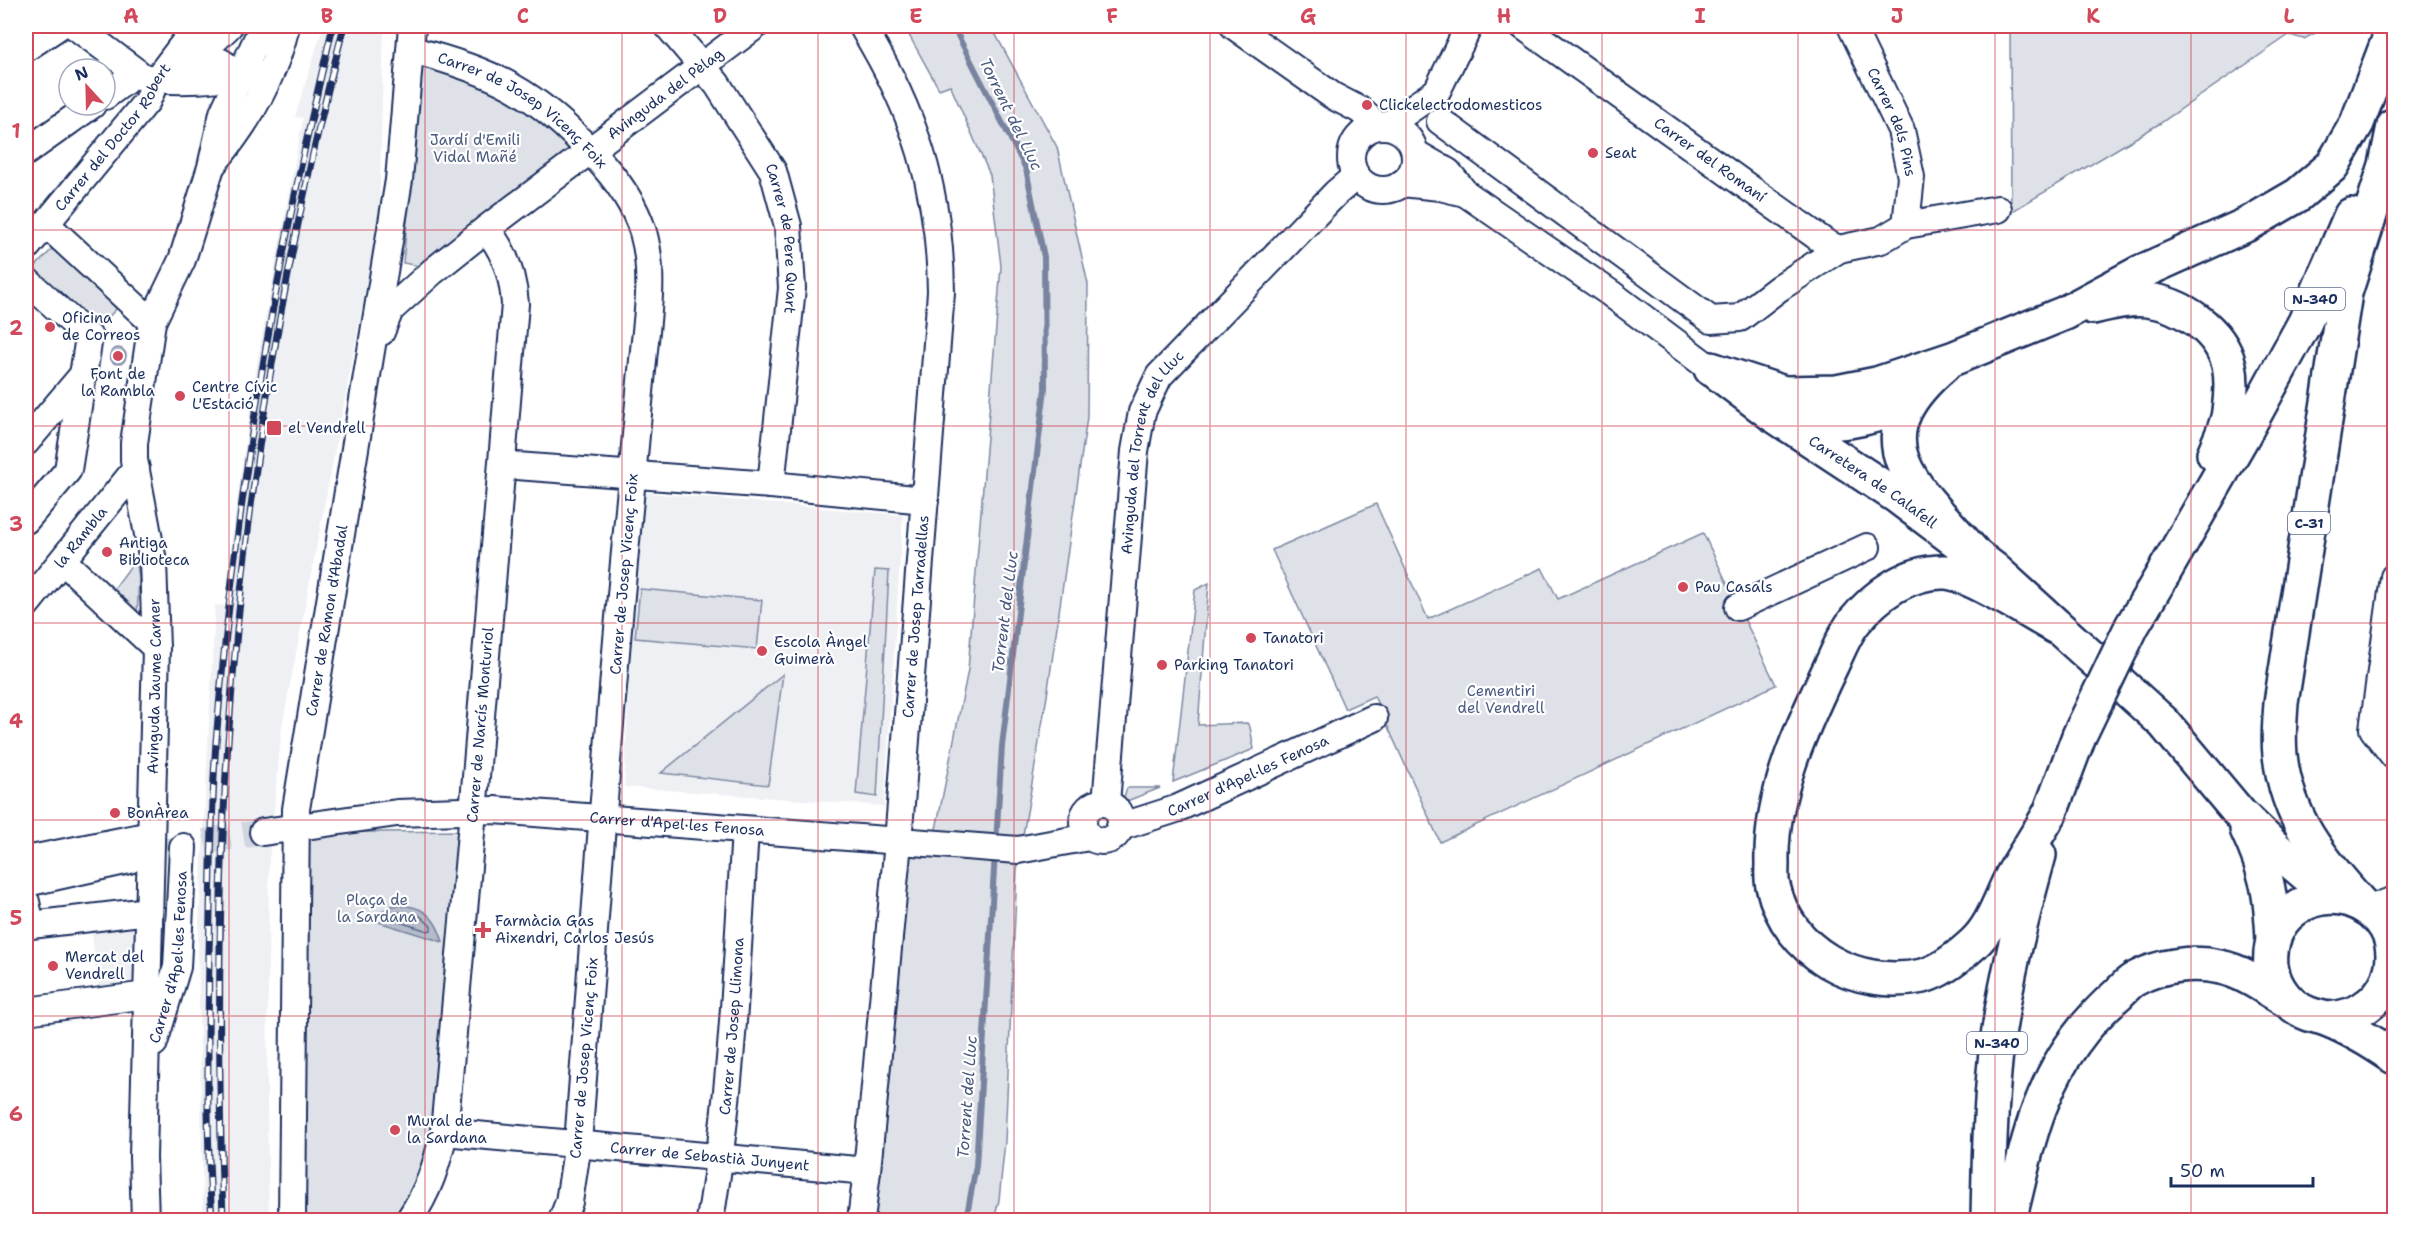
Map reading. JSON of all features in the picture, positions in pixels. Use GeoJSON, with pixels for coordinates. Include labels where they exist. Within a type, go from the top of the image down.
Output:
{"type":"FeatureCollection","features":[{"type":"Feature","properties":{"kind":"main road"},"geometry":{"type":"LineString","coordinates":[[1712,369],[1784,393],[1837,392],[1877,384],[1952,359],[2065,313],[2141,272],[2273,212],[2298,195],[2332,166],[2357,123],[2394,26]]}},
{"type":"Feature","properties":{"kind":"main road","name":"N-340"},"geometry":{"type":"LineString","coordinates":[[1988,1221],[1989,1142],[1996,1050],[2014,945],[2050,813],[2079,736],[2132,626],[2245,432],[2309,312],[2356,200],[2375,146],[2394,67]]}},
{"type":"Feature","properties":{"kind":"main road","name":"C-31"},"geometry":{"type":"LineString","coordinates":[[2339,1017],[2369,1006],[2382,993],[2391,976],[2394,951],[2380,920],[2366,902],[2322,859],[2306,836],[2288,793],[2280,754],[2281,703],[2345,293],[2386,165],[2394,126]]}},
{"type":"Feature","properties":{"kind":"main road"},"geometry":{"type":"LineString","coordinates":[[2065,313],[2112,303],[2146,300],[2167,304],[2193,315],[2223,350],[2229,364],[2231,381],[2229,414],[2197,515]]}},
{"type":"Feature","properties":{"kind":"main road"},"geometry":{"type":"LineString","coordinates":[[1952,359],[1928,379],[1909,402],[1901,420],[1900,459],[1910,480],[1973,552]]}},
{"type":"Feature","properties":{"kind":"main road","name":"Carretera de Calafell"},"geometry":{"type":"LineString","coordinates":[[1712,369],[1772,414],[1898,497],[1973,552],[2164,723],[2240,814],[2309,877],[2366,902]]}},
{"type":"Feature","properties":{"kind":"main road"},"geometry":{"type":"LineString","coordinates":[[1772,414],[1815,422],[1855,419],[1894,410],[1909,402]]}},
{"type":"Feature","properties":{"kind":"main road"},"geometry":{"type":"LineString","coordinates":[[2050,813],[2012,877],[1990,923],[1975,943],[1948,964],[1924,975],[1893,978],[1867,976],[1837,967],[1809,949],[1790,928],[1772,885],[1771,847],[1776,807],[1791,759],[1804,722],[1844,641],[1853,624],[1866,609],[1897,583],[1922,575],[1946,572],[1963,576],[2056,627]]}},
{"type":"Feature","properties":{"kind":"main road","name":"Carretera de Calafell"},"geometry":{"type":"LineString","coordinates":[[2240,814],[2263,864],[2269,889],[2272,940]]}},
{"type":"Feature","properties":{"kind":"main road"},"geometry":{"type":"LineString","coordinates":[[2272,940],[2280,924],[2299,906],[2307,902],[2324,897],[2366,902]]}},
{"type":"Feature","properties":{"kind":"main road","name":"C-31"},"geometry":{"type":"LineString","coordinates":[[2272,940],[2270,957],[2272,974],[2278,989],[2289,1002],[2306,1014],[2339,1017],[2394,1029]]}},
{"type":"Feature","properties":{"kind":"main road"},"geometry":{"type":"LineString","coordinates":[[2009,1221],[2027,1147],[2043,1098],[2059,1065],[2078,1035],[2134,979],[2164,968],[2198,964],[2221,967],[2243,974],[2289,1002]]}},
{"type":"Feature","properties":{"kind":"main road"},"geometry":{"type":"LineString","coordinates":[[2339,1017],[2394,1057]]}},
{"type":"Feature","properties":{"kind":"street"},"geometry":{"type":"LineString","coordinates":[[26,48],[59,26]]}},
{"type":"Feature","properties":{"kind":"street"},"geometry":{"type":"LineString","coordinates":[[75,26],[146,76]]}},
{"type":"Feature","properties":{"kind":"street","name":"Carrer del Doctor Robert"},"geometry":{"type":"LineString","coordinates":[[26,248],[147,101],[146,76],[197,26]]}},
{"type":"Feature","properties":{"kind":"street"},"geometry":{"type":"LineString","coordinates":[[193,68],[206,48],[229,26]]}},
{"type":"Feature","properties":{"kind":"street"},"geometry":{"type":"LineString","coordinates":[[193,68],[205,87],[234,118],[244,92],[240,75],[263,26]]}},
{"type":"Feature","properties":{"kind":"street"},"geometry":{"type":"LineString","coordinates":[[240,75],[258,61],[278,26]]}},
{"type":"Feature","properties":{"kind":"street","name":"Avinguda Jaume Carner"},"geometry":{"type":"LineString","coordinates":[[145,1221],[143,1157],[156,648],[153,561],[136,469],[134,443],[152,322],[182,260],[211,167],[234,118],[262,92],[286,26]]}},
{"type":"Feature","properties":{"kind":"street","name":"Carrer de Pere Quart"},"geometry":{"type":"LineString","coordinates":[[668,26],[703,65],[737,112],[773,171],[788,226],[792,288],[771,485]]}},
{"type":"Feature","properties":{"kind":"street","name":"Avinguda del Pèlag"},"geometry":{"type":"LineString","coordinates":[[371,361],[390,310],[432,272],[755,26]]}},
{"type":"Feature","properties":{"kind":"street","name":"Carrer de Josep Tarradellas"},"geometry":{"type":"LineString","coordinates":[[861,1221],[897,842],[941,292],[940,250],[924,160],[909,115],[894,81],[862,26]]}},
{"type":"Feature","properties":{"kind":"street"},"geometry":{"type":"LineString","coordinates":[[1234,26],[1333,96],[1360,110],[1382,126],[1404,134],[1413,148],[1411,173],[1402,183],[1386,190],[1378,190],[1362,183],[1356,176],[1352,167],[1353,146],[1349,131],[1333,96]]}},
{"type":"Feature","properties":{"kind":"street"},"geometry":{"type":"LineString","coordinates":[[1353,146],[1363,133],[1382,126],[1437,91],[1469,26]]}},
{"type":"Feature","properties":{"kind":"street","name":"Carrer del Romaní"},"geometry":{"type":"LineString","coordinates":[[1523,26],[1826,243],[1839,249]]}},
{"type":"Feature","properties":{"kind":"street","name":"Carrer dels Pins"},"geometry":{"type":"LineString","coordinates":[[1851,26],[1901,130],[1911,177],[1906,225]]}},
{"type":"Feature","properties":{"kind":"street","name":"Carrer de Josep Vicenç Foix"},"geometry":{"type":"LineString","coordinates":[[412,38],[457,62],[508,83],[539,103],[570,129],[611,173],[630,200],[643,233],[650,282],[578,1143],[569,1202],[562,1221]]}},
{"type":"Feature","properties":{"kind":"street","name":"Carrer de Ramon d'Abadal"},"geometry":{"type":"LineString","coordinates":[[292,1221],[296,1005],[294,826],[399,180],[412,38]]}},
{"type":"Feature","properties":{"kind":"street"},"geometry":{"type":"LineString","coordinates":[[117,90],[146,76],[221,62],[240,75]]}},
{"type":"Feature","properties":{"kind":"street"},"geometry":{"type":"LineString","coordinates":[[1437,91],[1440,121],[1711,320],[1740,318],[1779,288],[1839,249],[1881,240],[1906,225],[1998,209]]}},
{"type":"Feature","properties":{"kind":"street"},"geometry":{"type":"LineString","coordinates":[[26,152],[75,117]]}},
{"type":"Feature","properties":{"kind":"street"},"geometry":{"type":"LineString","coordinates":[[1413,148],[1440,121]]}},
{"type":"Feature","properties":{"kind":"street","name":"Carretera de Calafell"},"geometry":{"type":"LineString","coordinates":[[1413,148],[1448,172],[1465,193],[1610,293],[1712,369]]}},
{"type":"Feature","properties":{"kind":"street","name":"Avinguda del Torrent del Lluc"},"geometry":{"type":"LineString","coordinates":[[1106,803],[1135,451],[1142,412],[1160,376],[1336,193],[1356,176]]}},
{"type":"Feature","properties":{"kind":"street","name":"Carretera de Calafell"},"geometry":{"type":"LineString","coordinates":[[1402,183],[1440,187],[1465,193]]}},
{"type":"Feature","properties":{"kind":"street"},"geometry":{"type":"LineString","coordinates":[[46,224],[152,322]]}},
{"type":"Feature","properties":{"kind":"street","name":"Carrer de Narcís Monturiol"},"geometry":{"type":"LineString","coordinates":[[409,1221],[424,1198],[437,1165],[444,1132],[503,465],[515,304],[513,281],[506,259],[496,240],[486,229]]}},
{"type":"Feature","properties":{"kind":"street","name":"Avinguda del Pèlag"},"geometry":{"type":"LineString","coordinates":[[383,283],[389,279],[432,272]]}},
{"type":"Feature","properties":{"kind":"street"},"geometry":{"type":"LineString","coordinates":[[26,280],[89,337],[68,471],[26,520]]}},
{"type":"Feature","properties":{"kind":"street"},"geometry":{"type":"LineString","coordinates":[[26,442],[82,376]]}},
{"type":"Feature","properties":{"kind":"street"},"geometry":{"type":"LineString","coordinates":[[503,465],[771,485],[925,500]]}},
{"type":"Feature","properties":{"kind":"street","name":"la Rambla"},"geometry":{"type":"LineString","coordinates":[[26,604],[136,469]]}},
{"type":"Feature","properties":{"kind":"street"},"geometry":{"type":"LineString","coordinates":[[1738,607],[1867,547]]}},
{"type":"Feature","properties":{"kind":"street"},"geometry":{"type":"LineString","coordinates":[[63,561],[156,648]]}},
{"type":"Feature","properties":{"kind":"street"},"geometry":{"type":"LineString","coordinates":[[2394,577],[2373,729],[2394,756]]}},
{"type":"Feature","properties":{"kind":"street","name":"Carrer d'Apel·les Fenosa"},"geometry":{"type":"LineString","coordinates":[[1120,827],[1176,809],[1374,718]]}},
{"type":"Feature","properties":{"kind":"street"},"geometry":{"type":"LineString","coordinates":[[1106,803],[1116,809],[1120,827],[1113,837],[1107,840],[1095,840],[1089,837],[1083,826],[1085,814],[1093,805],[1106,803]]}},
{"type":"Feature","properties":{"kind":"street","name":"Carrer d'Apel·les Fenosa"},"geometry":{"type":"LineString","coordinates":[[263,832],[398,813],[472,810],[1018,850],[1089,837]]}},
{"type":"Feature","properties":{"kind":"street","name":"Carrer de Josep Llimona"},"geometry":{"type":"LineString","coordinates":[[710,1221],[721,1158],[733,1021],[745,830]]}},
{"type":"Feature","properties":{"kind":"street"},"geometry":{"type":"LineString","coordinates":[[26,860],[151,835]]}},
{"type":"Feature","properties":{"kind":"street","name":"Carrer d'Apel·les Fenosa"},"geometry":{"type":"LineString","coordinates":[[145,1062],[153,1046],[177,967],[183,847]]}},
{"type":"Feature","properties":{"kind":"street"},"geometry":{"type":"LineString","coordinates":[[26,883],[129,860]]}},
{"type":"Feature","properties":{"kind":"street"},"geometry":{"type":"LineString","coordinates":[[27,917],[149,911]]}},
{"type":"Feature","properties":{"kind":"street"},"geometry":{"type":"LineString","coordinates":[[26,1011],[147,994]]}},
{"type":"Feature","properties":{"kind":"street","name":"Carrer de Sebastià Junyent"},"geometry":{"type":"LineString","coordinates":[[444,1132],[867,1171]]}},
{"type":"Feature","properties":{"kind":"shaded area"},"geometry":{"type":"Polygon","coordinates":[[[323,26],[384,26],[379,220],[282,727],[269,861],[267,1101],[269,1220],[203,1220],[198,942],[215,605],[226,606],[232,535],[257,363],[303,118],[295,117],[323,26]]]}},
{"type":"Feature","properties":{"kind":"shaded area","name":"Escola Àngel Guimerà"},"geometry":{"type":"Polygon","coordinates":[[[638,492],[903,515],[884,806],[624,787],[638,492]]]}},
{"type":"Feature","properties":{"kind":"shaded area"},"geometry":{"type":"Polygon","coordinates":[[[137,919],[133,992],[99,995],[91,925],[137,919]]]}},
{"type":"Feature","properties":{"kind":"green space"},"geometry":{"type":"Polygon","coordinates":[[[904,26],[991,26],[1057,147],[1088,284],[1087,417],[1047,696],[1017,870],[1005,1141],[999,1200],[994,1220],[865,1220],[898,842],[936,842],[936,829],[968,670],[1001,266],[990,175],[950,85],[939,89],[904,26]]]}},
{"type":"Feature","properties":{"kind":"green space"},"geometry":{"type":"Polygon","coordinates":[[[2010,26],[2328,26],[2304,39],[2289,35],[2159,124],[2011,212],[2010,26]]]}},
{"type":"Feature","properties":{"kind":"green space","name":"Jardí d'Emili Vidal Mañé"},"geometry":{"type":"Polygon","coordinates":[[[422,62],[455,68],[535,112],[577,148],[419,266],[403,263],[422,62]]]}},
{"type":"Feature","properties":{"kind":"green space"},"geometry":{"type":"Polygon","coordinates":[[[56,245],[121,304],[95,331],[30,272],[56,245]]]}},
{"type":"Feature","properties":{"kind":"green space","name":"Cementiri del Vendrell"},"geometry":{"type":"Polygon","coordinates":[[[1376,504],[1428,619],[1542,568],[1558,599],[1703,533],[1776,685],[1440,842],[1374,696],[1345,709],[1272,550],[1376,504]]]}},
{"type":"Feature","properties":{"kind":"green space"},"geometry":{"type":"Polygon","coordinates":[[[136,559],[139,578],[137,615],[110,594],[136,559]]]}},
{"type":"Feature","properties":{"kind":"green space"},"geometry":{"type":"Polygon","coordinates":[[[875,570],[889,571],[877,797],[856,794],[875,570]]]}},
{"type":"Feature","properties":{"kind":"green space"},"geometry":{"type":"Polygon","coordinates":[[[1209,583],[1198,725],[1247,723],[1250,727],[1254,749],[1173,782],[1195,590],[1209,583]]]}},
{"type":"Feature","properties":{"kind":"green space"},"geometry":{"type":"Polygon","coordinates":[[[640,589],[762,600],[757,649],[635,638],[640,589]]]}},
{"type":"Feature","properties":{"kind":"green space"},"geometry":{"type":"Polygon","coordinates":[[[783,674],[768,785],[661,773],[783,674]]]}},
{"type":"Feature","properties":{"kind":"green space"},"geometry":{"type":"Polygon","coordinates":[[[1127,788],[1160,788],[1122,803],[1127,788]]]}},
{"type":"Feature","properties":{"kind":"green space","name":"Plaça de la Sardana"},"geometry":{"type":"Polygon","coordinates":[[[462,831],[425,1186],[400,1220],[296,1220],[298,833],[462,831]]]}},
{"type":"Feature","properties":{"kind":"water","name":"Font de la Rambla"},"geometry":{"type":"Polygon","coordinates":[[[115,348],[121,348],[126,356],[124,362],[115,364],[110,359],[110,353],[115,348]]]}},
{"type":"Feature","properties":{"kind":"water"},"geometry":{"type":"Polygon","coordinates":[[[391,906],[410,906],[425,912],[436,924],[443,942],[369,919],[391,906]]]}},
{"type":"Feature","properties":{"kind":"waterway","name":"Torrent del Lluc"},"geometry":{"type":"LineString","coordinates":[[953,26],[1026,169],[1044,257],[1045,388],[1002,746],[996,843]]}},
{"type":"Feature","properties":{"kind":"waterway","name":"Torrent del Lluc"},"geometry":{"type":"LineString","coordinates":[[966,1220],[976,1166],[995,853]]}},
{"type":"Feature","properties":{"kind":"tunnel"},"geometry":{"type":"LineString","coordinates":[[129,860],[218,839],[263,832]]}},
{"type":"Feature","properties":{"kind":"railway"},"geometry":{"type":"LineString","coordinates":[[212,1220],[208,1121],[209,954],[214,769],[224,652],[234,561],[260,381],[293,203],[333,26]]}},
{"type":"Feature","properties":{"kind":"railway"},"geometry":{"type":"LineString","coordinates":[[223,1220],[219,1041],[220,921],[224,802],[244,561],[269,381],[285,292],[302,203],[344,26]]}},
{"type":"Feature","properties":{"kind":"place","name":"Clickelectrodomesticos"},"geometry":{"type":"Point","coordinates":[1367,105]}},
{"type":"Feature","properties":{"kind":"place","name":"Seat"},"geometry":{"type":"Point","coordinates":[1593,153]}},
{"type":"Feature","properties":{"kind":"place","name":"Oficina de Correos"},"geometry":{"type":"Point","coordinates":[50,327]}},
{"type":"Feature","properties":{"kind":"place","name":"Font de la Rambla"},"geometry":{"type":"Point","coordinates":[118,356]}},
{"type":"Feature","properties":{"kind":"place","name":"Centre Cívic L'Estació"},"geometry":{"type":"Point","coordinates":[180,396]}},
{"type":"Feature","properties":{"kind":"place","name":"el Vendrell"},"geometry":{"type":"Point","coordinates":[274,428]}},
{"type":"Feature","properties":{"kind":"place","name":"Antiga Biblioteca"},"geometry":{"type":"Point","coordinates":[107,552]}},
{"type":"Feature","properties":{"kind":"place","name":"Pau Casals"},"geometry":{"type":"Point","coordinates":[1683,587]}},
{"type":"Feature","properties":{"kind":"place","name":"Tanatori"},"geometry":{"type":"Point","coordinates":[1251,638]}},
{"type":"Feature","properties":{"kind":"place","name":"Escola Àngel Guimerà"},"geometry":{"type":"Point","coordinates":[762,651]}},
{"type":"Feature","properties":{"kind":"place","name":"Parking Tanatori"},"geometry":{"type":"Point","coordinates":[1162,665]}},
{"type":"Feature","properties":{"kind":"place","name":"BonÀrea"},"geometry":{"type":"Point","coordinates":[115,813]}},
{"type":"Feature","properties":{"kind":"place","name":"Farmàcia Gas Aixendri, Carlos Jesús"},"geometry":{"type":"Point","coordinates":[483,930]}},
{"type":"Feature","properties":{"kind":"place","name":"Mercat del Vendrell"},"geometry":{"type":"Point","coordinates":[53,966]}},
{"type":"Feature","properties":{"kind":"place","name":"Mural de la Sardana"},"geometry":{"type":"Point","coordinates":[395,1130]}}]}
